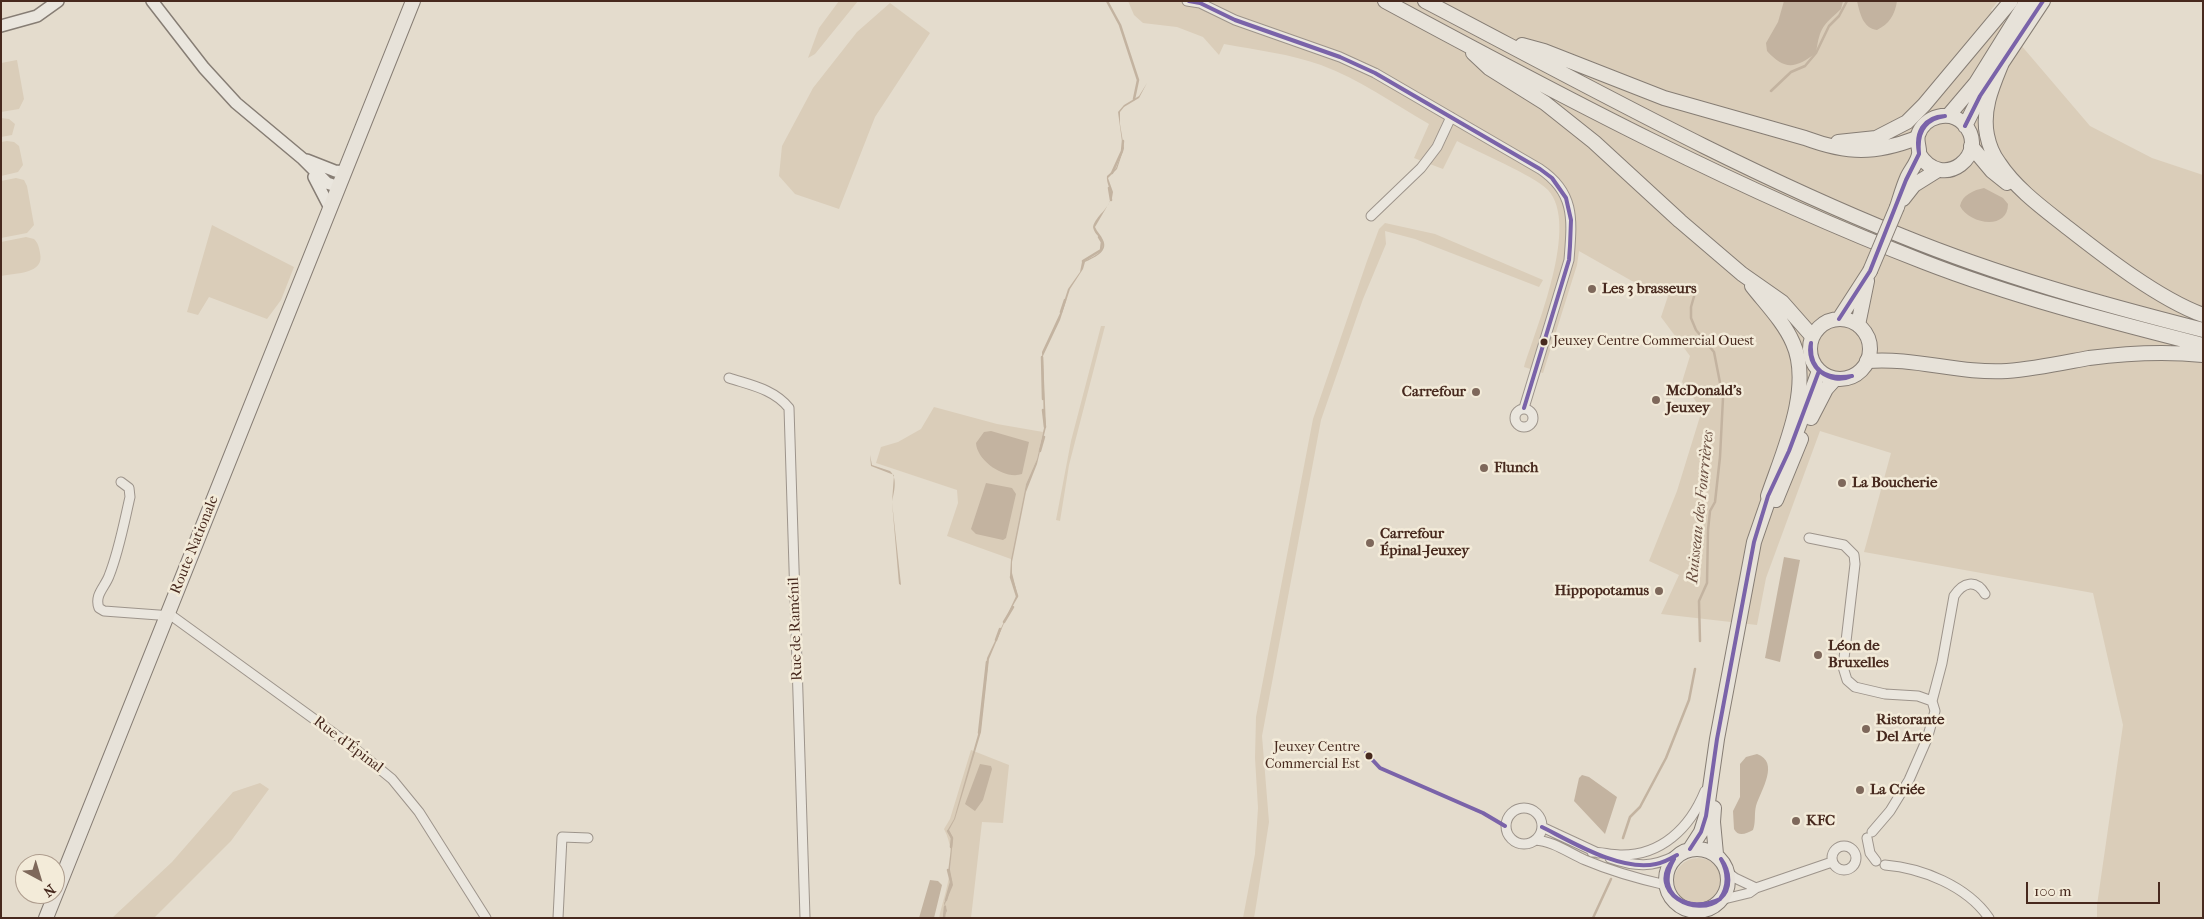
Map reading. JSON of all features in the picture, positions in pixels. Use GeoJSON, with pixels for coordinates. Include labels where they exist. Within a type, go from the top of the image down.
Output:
{"type":"FeatureCollection","features":[{"type":"Feature","properties":{"kind":"main road"},"geometry":{"type":"LineString","coordinates":[[1,26],[36,16],[58,1]]}},
{"type":"Feature","properties":{"kind":"main road"},"geometry":{"type":"LineString","coordinates":[[152,1],[204,68],[236,103],[302,159],[327,183],[339,187]]}},
{"type":"Feature","properties":{"kind":"main road","name":"Route Nationale"},"geometry":{"type":"LineString","coordinates":[[46,918],[413,1]]}},
{"type":"Feature","properties":{"kind":"main road"},"geometry":{"type":"LineString","coordinates":[[1385,1],[1464,44],[1688,159],[1833,226],[1925,263],[2002,289],[2099,318],[2203,345]]}},
{"type":"Feature","properties":{"kind":"main road"},"geometry":{"type":"LineString","coordinates":[[1425,1],[1716,152],[1903,237],[2001,273],[2103,305],[2203,330]]}},
{"type":"Feature","properties":{"kind":"main road"},"geometry":{"type":"LineString","coordinates":[[1496,38],[1544,51],[1664,98],[1805,138],[1829,142],[1865,140],[1890,132],[1907,122],[1924,105],[2011,1]]}},
{"type":"Feature","properties":{"kind":"main road"},"geometry":{"type":"LineString","coordinates":[[1948,116],[1976,83],[2027,1]]}},
{"type":"Feature","properties":{"kind":"main road"},"geometry":{"type":"LineString","coordinates":[[1966,126],[1980,96],[2043,1]]}},
{"type":"Feature","properties":{"kind":"main road"},"geometry":{"type":"LineString","coordinates":[[1464,44],[1489,68],[1545,103],[1594,142],[1742,274],[1782,302],[1812,336]]}},
{"type":"Feature","properties":{"kind":"main road"},"geometry":{"type":"LineString","coordinates":[[2001,65],[1986,115],[1988,136],[1999,163],[2036,203],[2130,274],[2203,315]]}},
{"type":"Feature","properties":{"kind":"main road"},"geometry":{"type":"LineString","coordinates":[[1972,146],[1966,160],[1960,165],[1953,169],[1938,170],[1930,167],[1919,154],[1917,138],[1925,124],[1939,116],[1948,116],[1960,121],[1969,132],[1972,146],[1992,170],[2016,192],[2036,203]]}},
{"type":"Feature","properties":{"kind":"main road"},"geometry":{"type":"LineString","coordinates":[[1805,138],[1827,147],[1863,151],[1892,148],[1917,138]]}},
{"type":"Feature","properties":{"kind":"main road"},"geometry":{"type":"LineString","coordinates":[[1858,324],[1870,271],[1897,207],[1906,180],[1919,154]]}},
{"type":"Feature","properties":{"kind":"main road"},"geometry":{"type":"LineString","coordinates":[[302,159],[335,171],[345,172]]}},
{"type":"Feature","properties":{"kind":"main road"},"geometry":{"type":"LineString","coordinates":[[302,159],[320,187],[330,208]]}},
{"type":"Feature","properties":{"kind":"main road"},"geometry":{"type":"LineString","coordinates":[[1897,207],[1914,185],[1938,170]]}},
{"type":"Feature","properties":{"kind":"main road"},"geometry":{"type":"LineString","coordinates":[[1838,319],[1870,271]]}},
{"type":"Feature","properties":{"kind":"main road"},"geometry":{"type":"LineString","coordinates":[[1683,852],[1706,850],[1716,854],[1726,866],[1728,885],[1724,895],[1704,914],[1685,909],[1676,903],[1670,896],[1666,885],[1666,874],[1670,864],[1701,832],[1706,816],[1717,739],[1754,542],[1799,395],[1800,370],[1793,343],[1774,314],[1742,274]]}},
{"type":"Feature","properties":{"kind":"main road"},"geometry":{"type":"LineString","coordinates":[[1838,319],[1858,324],[1868,337],[1870,354],[1861,370],[1852,376],[1835,379],[1819,371],[1810,355],[1812,336],[1828,321],[1838,319]]}},
{"type":"Feature","properties":{"kind":"main road"},"geometry":{"type":"LineString","coordinates":[[1867,362],[1884,360],[1979,372],[2032,369],[2115,355],[2164,353],[2203,355]]}},
{"type":"Feature","properties":{"kind":"main road"},"geometry":{"type":"LineString","coordinates":[[1768,496],[1789,451],[1819,371]]}},
{"type":"Feature","properties":{"kind":"main road"},"geometry":{"type":"LineString","coordinates":[[1716,854],[1713,822],[1717,783],[1762,548],[1775,500],[1792,457],[1826,389],[1835,379]]}},
{"type":"Feature","properties":{"kind":"main road"},"geometry":{"type":"LineString","coordinates":[[1676,903],[1680,918]]}},
{"type":"Feature","properties":{"kind":"street"},"geometry":{"type":"LineString","coordinates":[[1187,1],[1199,2],[1235,20],[1340,56],[1376,73],[1550,176],[1566,195],[1571,235],[1569,260],[1524,408]]}},
{"type":"Feature","properties":{"kind":"street"},"geometry":{"type":"LineString","coordinates":[[1371,216],[1421,168],[1437,147],[1451,117]]}},
{"type":"Feature","properties":{"kind":"street","name":"Rue de Raménil"},"geometry":{"type":"LineString","coordinates":[[729,378],[765,390],[781,398],[789,408],[806,918]]}},
{"type":"Feature","properties":{"kind":"street"},"geometry":{"type":"LineString","coordinates":[[121,482],[129,488],[130,497],[116,556],[109,577],[96,602],[98,608],[104,611],[167,615]]}},
{"type":"Feature","properties":{"kind":"street"},"geometry":{"type":"LineString","coordinates":[[1810,538],[1823,539],[1844,545],[1854,554],[1855,564],[1843,667],[1848,680],[1855,687],[1866,691],[1918,696],[1932,701]]}},
{"type":"Feature","properties":{"kind":"street"},"geometry":{"type":"LineString","coordinates":[[1876,861],[1870,853],[1870,835],[1890,811],[1909,780],[1922,753],[1935,711],[1932,701],[1942,663],[1954,596],[1959,588],[1975,583],[1981,587],[1985,594]]}},
{"type":"Feature","properties":{"kind":"street","name":"Rue d’Épinal"},"geometry":{"type":"LineString","coordinates":[[167,615],[172,616],[354,748],[392,779],[419,812],[486,918]]}},
{"type":"Feature","properties":{"kind":"street"},"geometry":{"type":"LineString","coordinates":[[1592,852],[1618,855],[1643,853],[1659,847],[1675,836],[1690,821],[1699,807],[1707,787],[1717,739]]}},
{"type":"Feature","properties":{"kind":"street"},"geometry":{"type":"LineString","coordinates":[[1536,840],[1542,827],[1541,820],[1532,809],[1518,808],[1508,815],[1505,826],[1510,839],[1522,844],[1536,840],[1545,841],[1586,860],[1634,877],[1666,885]]}},
{"type":"Feature","properties":{"kind":"street"},"geometry":{"type":"LineString","coordinates":[[1542,827],[1592,852],[1626,863],[1651,865],[1662,863],[1683,852]]}},
{"type":"Feature","properties":{"kind":"street"},"geometry":{"type":"LineString","coordinates":[[558,918],[562,837],[588,838]]}},
{"type":"Feature","properties":{"kind":"street"},"geometry":{"type":"LineString","coordinates":[[1720,900],[1749,893],[1756,888],[1832,862]]}},
{"type":"Feature","properties":{"kind":"street"},"geometry":{"type":"LineString","coordinates":[[1885,865],[1898,866],[1918,872],[1955,888],[1980,907],[1989,918]]}},
{"type":"Feature","properties":{"kind":"street"},"geometry":{"type":"LineString","coordinates":[[1727,872],[1756,888]]}},
{"type":"Feature","properties":{"kind":"shaded area"},"geometry":{"type":"Polygon","coordinates":[[[839,1],[858,1],[815,54],[808,58],[819,28],[839,1]]]}},
{"type":"Feature","properties":{"kind":"shaded area"},"geometry":{"type":"Polygon","coordinates":[[[1128,1],[1998,1],[1991,10],[2090,126],[2152,158],[2203,175],[2203,918],[2097,918],[2097,905],[2123,725],[2093,593],[1864,552],[1891,453],[1820,431],[1766,578],[1757,625],[1661,614],[1679,575],[1649,561],[1677,491],[1702,410],[1682,382],[1690,356],[1661,317],[1668,296],[1632,281],[1579,251],[1577,265],[1543,373],[1524,367],[1545,303],[1558,251],[1559,227],[1557,206],[1548,190],[1518,171],[1457,141],[1443,169],[1414,158],[1429,124],[1363,85],[1321,65],[1285,55],[1224,44],[1219,55],[1203,37],[1177,27],[1143,23],[1134,15],[1128,1]]]}},
{"type":"Feature","properties":{"kind":"shaded area"},"geometry":{"type":"Polygon","coordinates":[[[1784,1],[1843,1],[1841,9],[1823,27],[1816,53],[1802,62],[1791,65],[1779,62],[1773,57],[1767,51],[1766,43],[1778,22],[1784,1]]]}},
{"type":"Feature","properties":{"kind":"shaded area"},"geometry":{"type":"Polygon","coordinates":[[[1857,1],[1897,1],[1891,18],[1877,30],[1872,29],[1865,23],[1857,1]]]}},
{"type":"Feature","properties":{"kind":"shaded area"},"geometry":{"type":"Polygon","coordinates":[[[890,3],[930,33],[875,117],[839,209],[795,194],[779,176],[782,146],[813,88],[857,32],[890,3]]]}},
{"type":"Feature","properties":{"kind":"shaded area"},"geometry":{"type":"Polygon","coordinates":[[[17,60],[24,99],[19,109],[1,112],[1,63],[17,60]]]}},
{"type":"Feature","properties":{"kind":"shaded area"},"geometry":{"type":"Polygon","coordinates":[[[1147,83],[1139,98],[1124,107],[1120,112],[1124,148],[1117,169],[1108,178],[1113,192],[1110,201],[1111,196],[1107,176],[1116,168],[1123,149],[1118,112],[1124,105],[1139,96],[1147,83]]]}},
{"type":"Feature","properties":{"kind":"shaded area"},"geometry":{"type":"Polygon","coordinates":[[[1,118],[9,119],[15,124],[12,135],[1,137],[1,118]]]}},
{"type":"Feature","properties":{"kind":"shaded area"},"geometry":{"type":"Polygon","coordinates":[[[1,142],[14,142],[19,146],[23,165],[18,172],[1,176],[1,142]]]}},
{"type":"Feature","properties":{"kind":"shaded area"},"geometry":{"type":"Polygon","coordinates":[[[16,178],[24,180],[27,186],[34,225],[27,233],[1,238],[1,181],[16,178]]]}},
{"type":"Feature","properties":{"kind":"shaded area"},"geometry":{"type":"Polygon","coordinates":[[[1984,188],[2003,198],[2008,204],[2006,213],[2002,218],[1987,222],[1979,220],[1971,217],[1960,206],[1963,199],[1969,194],[1984,188]]]}},
{"type":"Feature","properties":{"kind":"shaded area"},"geometry":{"type":"Polygon","coordinates":[[[1108,205],[1095,227],[1103,240],[1104,248],[1099,254],[1085,262],[1083,269],[1070,289],[1060,320],[1043,356],[1046,427],[1037,464],[1026,492],[1012,562],[1012,573],[1018,597],[1007,616],[989,659],[981,732],[955,819],[949,830],[953,838],[950,870],[953,885],[945,904],[947,911],[943,918],[946,911],[944,903],[951,882],[948,872],[952,840],[947,831],[954,819],[979,731],[987,658],[1017,594],[1010,576],[1011,559],[1026,484],[1037,459],[1044,428],[1042,352],[1061,311],[1068,289],[1080,272],[1082,262],[1097,254],[1102,248],[1103,244],[1093,227],[1108,205]]]}},
{"type":"Feature","properties":{"kind":"shaded area"},"geometry":{"type":"Polygon","coordinates":[[[1385,223],[1435,234],[1543,280],[1539,287],[1415,239],[1385,231],[1386,244],[1363,299],[1321,420],[1262,736],[1269,822],[1256,906],[1254,918],[1243,918],[1255,854],[1258,808],[1255,758],[1256,717],[1313,419],[1367,261],[1379,229],[1385,223]]]}},
{"type":"Feature","properties":{"kind":"shaded area"},"geometry":{"type":"Polygon","coordinates":[[[212,225],[294,267],[281,300],[267,319],[209,297],[198,315],[187,312],[212,225]]]}},
{"type":"Feature","properties":{"kind":"shaded area"},"geometry":{"type":"Polygon","coordinates":[[[26,237],[34,239],[38,245],[40,260],[38,265],[28,271],[1,276],[1,242],[26,237]]]}},
{"type":"Feature","properties":{"kind":"shaded area"},"geometry":{"type":"Polygon","coordinates":[[[1101,326],[1105,326],[1069,465],[1060,521],[1056,520],[1071,441],[1101,326]]]}},
{"type":"Feature","properties":{"kind":"shaded area"},"geometry":{"type":"Polygon","coordinates":[[[934,407],[997,424],[1043,432],[1037,459],[1026,484],[1011,559],[947,536],[958,503],[957,490],[876,463],[881,447],[898,442],[921,429],[934,407]]]}},
{"type":"Feature","properties":{"kind":"shaded area"},"geometry":{"type":"Polygon","coordinates":[[[991,431],[1029,442],[1022,474],[1015,475],[1000,472],[981,456],[976,443],[984,432],[991,431]]]}},
{"type":"Feature","properties":{"kind":"shaded area"},"geometry":{"type":"Polygon","coordinates":[[[870,455],[872,465],[890,471],[893,474],[871,466],[870,455]]]}},
{"type":"Feature","properties":{"kind":"shaded area"},"geometry":{"type":"Polygon","coordinates":[[[894,477],[895,485],[892,502],[894,477]]]}},
{"type":"Feature","properties":{"kind":"shaded area"},"geometry":{"type":"Polygon","coordinates":[[[986,483],[1012,488],[1016,494],[1006,538],[1003,540],[976,534],[971,529],[986,483]]]}},
{"type":"Feature","properties":{"kind":"shaded area"},"geometry":{"type":"Polygon","coordinates":[[[892,502],[901,585],[899,584],[892,502]]]}},
{"type":"Feature","properties":{"kind":"shaded area"},"geometry":{"type":"Polygon","coordinates":[[[1784,557],[1800,560],[1780,662],[1765,658],[1784,557]]]}},
{"type":"Feature","properties":{"kind":"shaded area"},"geometry":{"type":"Polygon","coordinates":[[[971,750],[1009,765],[1003,823],[982,822],[971,918],[939,918],[948,884],[951,862],[951,851],[944,829],[950,819],[971,750]]]}},
{"type":"Feature","properties":{"kind":"shaded area"},"geometry":{"type":"Polygon","coordinates":[[[1757,754],[1764,758],[1767,763],[1767,777],[1756,806],[1753,830],[1740,834],[1734,829],[1733,811],[1740,797],[1740,764],[1746,757],[1757,754]]]}},
{"type":"Feature","properties":{"kind":"shaded area"},"geometry":{"type":"Polygon","coordinates":[[[980,764],[991,766],[992,769],[983,800],[975,811],[965,804],[980,764]]]}},
{"type":"Feature","properties":{"kind":"shaded area"},"geometry":{"type":"Polygon","coordinates":[[[1582,775],[1589,777],[1617,797],[1605,834],[1574,801],[1579,778],[1582,775]]]}},
{"type":"Feature","properties":{"kind":"shaded area"},"geometry":{"type":"Polygon","coordinates":[[[260,783],[269,789],[231,841],[154,918],[112,918],[172,862],[233,792],[260,783]]]}},
{"type":"Feature","properties":{"kind":"shaded area"},"geometry":{"type":"Polygon","coordinates":[[[1698,858],[1707,860],[1715,865],[1720,873],[1722,882],[1720,891],[1715,899],[1707,904],[1698,906],[1689,904],[1681,899],[1676,891],[1674,882],[1676,873],[1681,865],[1689,860],[1698,858]]]}},
{"type":"Feature","properties":{"kind":"shaded area"},"geometry":{"type":"Polygon","coordinates":[[[930,880],[938,881],[942,885],[934,918],[919,918],[930,880]]]}},
{"type":"Feature","properties":{"kind":"waterway"},"geometry":{"type":"LineString","coordinates":[[1107,1],[1120,25],[1138,80],[1134,99]]}},
{"type":"Feature","properties":{"kind":"waterway","name":"Ruisseau des Fourrières"},"geometry":{"type":"LineString","coordinates":[[1771,91],[1791,72],[1805,66],[1816,53],[1829,26],[1839,16],[1847,1]]}},
{"type":"Feature","properties":{"kind":"waterway"},"geometry":{"type":"LineString","coordinates":[[1112,173],[1122,151],[1123,141]]}},
{"type":"Feature","properties":{"kind":"waterway"},"geometry":{"type":"LineString","coordinates":[[1109,188],[1111,200]]}},
{"type":"Feature","properties":{"kind":"waterway"},"geometry":{"type":"LineString","coordinates":[[1083,261],[1101,250],[1102,242],[1099,237]]}},
{"type":"Feature","properties":{"kind":"waterway","name":"Ruisseau des Fourrières"},"geometry":{"type":"LineString","coordinates":[[1695,293],[1691,307],[1691,318],[1696,330],[1714,352],[1723,398],[1720,457],[1715,502],[1710,511],[1708,530],[1707,583],[1699,601],[1700,641]]}},
{"type":"Feature","properties":{"kind":"waterway"},"geometry":{"type":"LineString","coordinates":[[1061,312],[1065,300]]}},
{"type":"Feature","properties":{"kind":"waterway"},"geometry":{"type":"LineString","coordinates":[[1042,357],[1043,399]]}},
{"type":"Feature","properties":{"kind":"waterway"},"geometry":{"type":"LineString","coordinates":[[1043,410],[1045,427]]}},
{"type":"Feature","properties":{"kind":"waterway"},"geometry":{"type":"LineString","coordinates":[[1040,451],[1044,437]]}},
{"type":"Feature","properties":{"kind":"waterway"},"geometry":{"type":"LineString","coordinates":[[1011,577],[1017,596]]}},
{"type":"Feature","properties":{"kind":"waterway"},"geometry":{"type":"LineString","coordinates":[[1004,622],[1013,607]]}},
{"type":"Feature","properties":{"kind":"waterway"},"geometry":{"type":"LineString","coordinates":[[996,640],[1000,629]]}},
{"type":"Feature","properties":{"kind":"waterway"},"geometry":{"type":"LineString","coordinates":[[979,733],[987,662]]}},
{"type":"Feature","properties":{"kind":"waterway","name":"Ruisseau des Fourrières"},"geometry":{"type":"LineString","coordinates":[[1623,838],[1630,817],[1640,807],[1666,758],[1689,700],[1695,669]]}},
{"type":"Feature","properties":{"kind":"waterway"},"geometry":{"type":"LineString","coordinates":[[948,831],[952,838],[951,847]]}},
{"type":"Feature","properties":{"kind":"waterway"},"geometry":{"type":"LineString","coordinates":[[946,900],[951,882],[948,870]]}},
{"type":"Feature","properties":{"kind":"waterway","name":"Ruisseau des Fourrières"},"geometry":{"type":"LineString","coordinates":[[1593,918],[1611,879]]}},
{"type":"Feature","properties":{"kind":"waterway"},"geometry":{"type":"LineString","coordinates":[[944,918],[945,907]]}},
{"type":"Feature","properties":{"kind":"transit line"},"geometry":{"type":"LineString","coordinates":[[1189,1],[1200,3],[1235,20],[1340,57],[1375,73],[1540,169],[1552,178],[1566,198],[1571,220],[1569,260],[1524,408]]}},
{"type":"Feature","properties":{"kind":"transit line"},"geometry":{"type":"LineString","coordinates":[[1965,126],[1980,96],[2043,1]]}},
{"type":"Feature","properties":{"kind":"transit line"},"geometry":{"type":"LineString","coordinates":[[1919,153],[1918,139],[1922,127],[1931,119],[1945,116]]}},
{"type":"Feature","properties":{"kind":"transit line"},"geometry":{"type":"LineString","coordinates":[[1919,153],[1919,139],[1923,128],[1932,120],[1945,116]]}},
{"type":"Feature","properties":{"kind":"transit line"},"geometry":{"type":"LineString","coordinates":[[1839,319],[1870,271],[1906,180],[1919,154]]}},
{"type":"Feature","properties":{"kind":"transit line"},"geometry":{"type":"LineString","coordinates":[[1811,343],[1813,361],[1821,372],[1834,376],[1852,376]]}},
{"type":"Feature","properties":{"kind":"transit line"},"geometry":{"type":"LineString","coordinates":[[1811,343],[1810,352],[1812,360],[1821,372],[1835,378],[1852,376]]}},
{"type":"Feature","properties":{"kind":"transit line"},"geometry":{"type":"LineString","coordinates":[[1690,849],[1701,832],[1706,816],[1717,739],[1754,542],[1768,496],[1789,451],[1819,371]]}},
{"type":"Feature","properties":{"kind":"transit line"},"geometry":{"type":"LineString","coordinates":[[1366,753],[1380,768],[1483,813],[1505,826]]}},
{"type":"Feature","properties":{"kind":"transit line"},"geometry":{"type":"LineString","coordinates":[[1542,827],[1597,854],[1628,864],[1656,864],[1677,855]]}},
{"type":"Feature","properties":{"kind":"transit line"},"geometry":{"type":"LineString","coordinates":[[1674,859],[1669,872],[1668,883],[1671,891],[1677,898],[1696,904],[1720,899]]}},
{"type":"Feature","properties":{"kind":"transit line"},"geometry":{"type":"LineString","coordinates":[[1674,859],[1667,871],[1666,882],[1670,891],[1678,899],[1688,904],[1699,906],[1710,904],[1720,899]]}},
{"type":"Feature","properties":{"kind":"transit line"},"geometry":{"type":"LineString","coordinates":[[1720,899],[1726,884],[1725,869],[1721,859]]}},
{"type":"Feature","properties":{"kind":"transit line"},"geometry":{"type":"LineString","coordinates":[[1720,899],[1728,885],[1728,874],[1721,859]]}},
{"type":"Feature","properties":{"kind":"place","name":"Les 3 brasseurs"},"geometry":{"type":"Point","coordinates":[1592,289]}},
{"type":"Feature","properties":{"kind":"place","name":"Jeuxey Centre Commercial Ouest"},"geometry":{"type":"Point","coordinates":[1544,342]}},
{"type":"Feature","properties":{"kind":"place","name":"Carrefour"},"geometry":{"type":"Point","coordinates":[1476,392]}},
{"type":"Feature","properties":{"kind":"place","name":"McDonald's Jeuxey"},"geometry":{"type":"Point","coordinates":[1656,400]}},
{"type":"Feature","properties":{"kind":"place","name":"Flunch"},"geometry":{"type":"Point","coordinates":[1484,468]}},
{"type":"Feature","properties":{"kind":"place","name":"La Boucherie"},"geometry":{"type":"Point","coordinates":[1842,483]}},
{"type":"Feature","properties":{"kind":"place","name":"Carrefour Épinal-Jeuxey"},"geometry":{"type":"Point","coordinates":[1370,543]}},
{"type":"Feature","properties":{"kind":"place","name":"Hippopotamus"},"geometry":{"type":"Point","coordinates":[1659,591]}},
{"type":"Feature","properties":{"kind":"place","name":"Léon de Bruxelles"},"geometry":{"type":"Point","coordinates":[1818,655]}},
{"type":"Feature","properties":{"kind":"place","name":"Ristorante Del Arte"},"geometry":{"type":"Point","coordinates":[1866,729]}},
{"type":"Feature","properties":{"kind":"place","name":"Jeuxey Centre Commercial Est"},"geometry":{"type":"Point","coordinates":[1369,756]}},
{"type":"Feature","properties":{"kind":"place","name":"La Criée"},"geometry":{"type":"Point","coordinates":[1860,790]}},
{"type":"Feature","properties":{"kind":"place","name":"KFC"},"geometry":{"type":"Point","coordinates":[1796,821]}}]}
